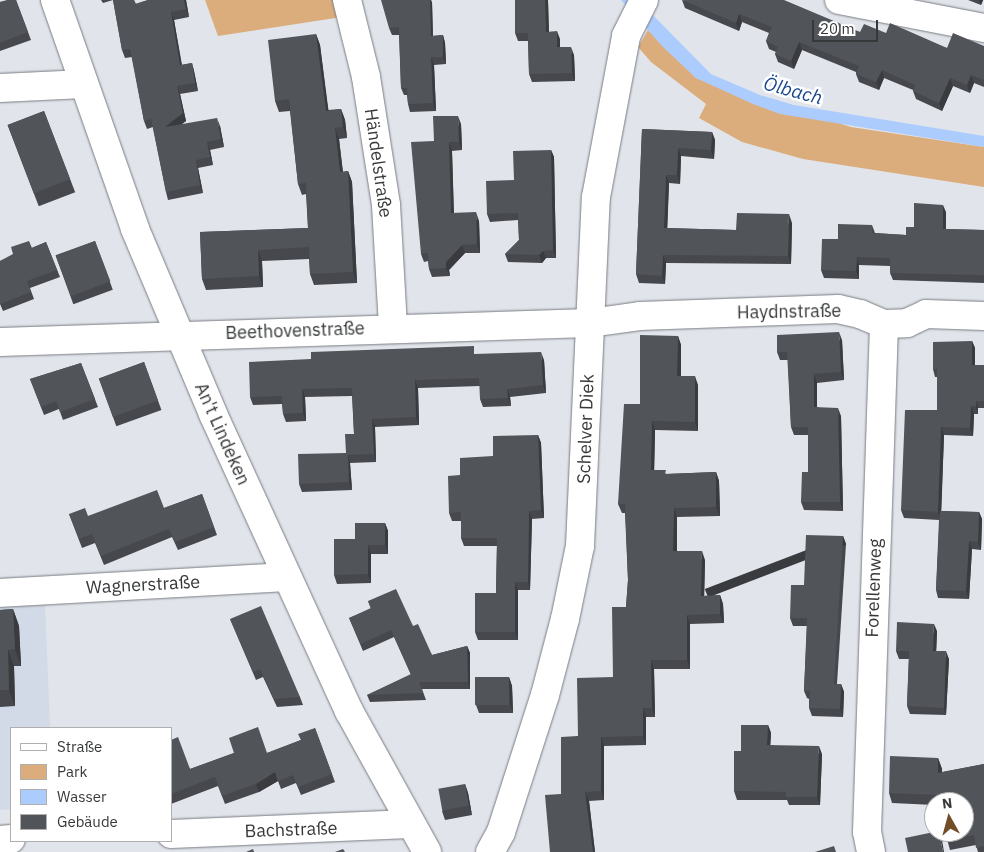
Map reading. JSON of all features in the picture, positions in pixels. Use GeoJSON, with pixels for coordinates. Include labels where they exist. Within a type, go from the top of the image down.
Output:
{"type":"FeatureCollection","features":[{"type":"Feature","properties":{"kind":"street","name":"An't Lindeken"},"geometry":{"type":"LineString","coordinates":[[55,0],[135,229],[179,336],[348,711],[427,852]]}},
{"type":"Feature","properties":{"kind":"street","name":"Händelstraße"},"geometry":{"type":"LineString","coordinates":[[347,0],[366,77],[386,205],[393,328]]}},
{"type":"Feature","properties":{"kind":"street","name":"Schelver Diek"},"geometry":{"type":"LineString","coordinates":[[490,852],[504,822],[545,695],[566,619],[580,546],[596,197],[631,25],[644,0]]}},
{"type":"Feature","properties":{"kind":"street"},"geometry":{"type":"LineString","coordinates":[[839,0],[984,28]]}},
{"type":"Feature","properties":{"kind":"street"},"geometry":{"type":"LineString","coordinates":[[0,88],[84,84]]}},
{"type":"Feature","properties":{"kind":"street","name":"Haydnstraße"},"geometry":{"type":"LineString","coordinates":[[590,323],[640,316],[838,309],[860,314],[884,324],[907,323],[926,314],[984,316]]}},
{"type":"Feature","properties":{"kind":"street","name":"Beethovenstraße"},"geometry":{"type":"LineString","coordinates":[[0,342],[590,323]]}},
{"type":"Feature","properties":{"kind":"street","name":"Forellenweg"},"geometry":{"type":"LineString","coordinates":[[871,852],[867,822],[884,324]]}},
{"type":"Feature","properties":{"kind":"street","name":"Wagnerstraße"},"geometry":{"type":"LineString","coordinates":[[0,594],[287,577]]}},
{"type":"Feature","properties":{"kind":"street","name":"Bachstraße"},"geometry":{"type":"LineString","coordinates":[[172,834],[410,824]]}},
{"type":"Feature","properties":{"kind":"shaded area"},"geometry":{"type":"Polygon","coordinates":[[[45,605],[50,727],[10,727],[10,809],[0,810],[0,607],[45,605]]]}},
{"type":"Feature","properties":{"kind":"green space"},"geometry":{"type":"Polygon","coordinates":[[[205,0],[337,0],[342,17],[218,36],[205,0]]]}},
{"type":"Feature","properties":{"kind":"green space"},"geometry":{"type":"Polygon","coordinates":[[[648,30],[696,78],[851,127],[984,147],[984,187],[803,159],[742,142],[699,118],[706,104],[651,62],[638,47],[648,30]]]}},
{"type":"Feature","properties":{"kind":"water"},"geometry":{"type":"Polygon","coordinates":[[[621,0],[638,0],[711,74],[760,95],[794,105],[984,136],[984,147],[780,114],[753,104],[696,78],[663,47],[621,0]]]}},
{"type":"Feature","properties":{"kind":"building"},"geometry":{"type":"Polygon","coordinates":[[[16,0],[28,32],[0,43],[0,2],[16,0]]]}},
{"type":"Feature","properties":{"kind":"building"},"geometry":{"type":"Polygon","coordinates":[[[113,0],[134,0],[135,4],[148,0],[184,0],[186,9],[171,12],[180,65],[192,63],[195,83],[177,86],[183,113],[165,127],[217,118],[221,139],[207,142],[210,157],[196,160],[200,185],[166,192],[151,119],[144,121],[130,49],[122,50],[113,0]]]}},
{"type":"Feature","properties":{"kind":"building"},"geometry":{"type":"Polygon","coordinates":[[[381,0],[430,0],[431,36],[443,35],[443,57],[431,57],[433,103],[408,104],[407,88],[401,88],[399,27],[389,28],[381,0]]]}},
{"type":"Feature","properties":{"kind":"building"},"geometry":{"type":"Polygon","coordinates":[[[515,0],[545,0],[546,32],[557,31],[557,47],[571,47],[572,73],[529,74],[528,33],[515,33],[515,0]]]}},
{"type":"Feature","properties":{"kind":"building"},"geometry":{"type":"Polygon","coordinates":[[[682,0],[784,0],[860,32],[864,24],[886,33],[890,23],[947,48],[953,33],[984,46],[984,80],[971,75],[967,85],[950,78],[939,103],[913,91],[915,85],[882,70],[876,82],[856,74],[859,66],[799,42],[791,61],[775,54],[778,47],[766,41],[772,27],[739,14],[736,23],[682,0]]]}},
{"type":"Feature","properties":{"kind":"building"},"geometry":{"type":"Polygon","coordinates":[[[316,34],[326,111],[341,109],[343,127],[335,128],[340,172],[348,171],[353,272],[310,274],[309,247],[258,250],[259,276],[202,279],[200,232],[308,228],[306,183],[298,184],[289,99],[275,101],[268,40],[316,34]]]}},
{"type":"Feature","properties":{"kind":"building"},"geometry":{"type":"Polygon","coordinates":[[[44,111],[70,179],[34,193],[8,125],[44,111]]]}},
{"type":"Feature","properties":{"kind":"building"},"geometry":{"type":"Polygon","coordinates":[[[433,116],[458,116],[459,142],[449,142],[451,213],[476,212],[477,244],[462,245],[446,262],[446,268],[429,269],[428,253],[421,254],[411,142],[434,141],[433,116]]]}},
{"type":"Feature","properties":{"kind":"building"},"geometry":{"type":"Polygon","coordinates":[[[642,129],[712,132],[711,150],[678,148],[677,175],[666,175],[664,228],[736,230],[737,213],[789,214],[788,256],[663,255],[662,276],[636,274],[642,129]]]}},
{"type":"Feature","properties":{"kind":"building"},"geometry":{"type":"Polygon","coordinates":[[[551,150],[553,250],[543,251],[539,255],[505,254],[519,240],[518,213],[487,214],[486,181],[514,180],[513,151],[551,150]]]}},
{"type":"Feature","properties":{"kind":"building"},"geometry":{"type":"Polygon","coordinates":[[[914,203],[943,205],[943,229],[984,230],[984,275],[890,273],[890,258],[857,257],[856,271],[821,270],[822,239],[838,239],[838,224],[872,225],[872,233],[906,235],[906,227],[914,227],[914,203]]]}},
{"type":"Feature","properties":{"kind":"building"},"geometry":{"type":"Polygon","coordinates":[[[29,241],[32,248],[46,242],[57,270],[27,281],[31,292],[0,304],[0,261],[13,254],[11,247],[29,241]]]}},
{"type":"Feature","properties":{"kind":"building"},"geometry":{"type":"Polygon","coordinates":[[[95,241],[110,281],[71,296],[56,256],[95,241]]]}},
{"type":"Feature","properties":{"kind":"building"},"geometry":{"type":"Polygon","coordinates":[[[839,332],[841,372],[814,374],[814,407],[838,408],[840,502],[801,502],[802,472],[808,472],[808,427],[791,427],[787,352],[777,352],[777,335],[839,332]]]}},
{"type":"Feature","properties":{"kind":"building"},"geometry":{"type":"Polygon","coordinates":[[[640,335],[678,336],[677,376],[695,376],[695,422],[652,421],[651,470],[666,470],[665,474],[716,472],[716,507],[674,508],[673,551],[702,551],[701,596],[720,595],[720,614],[687,615],[687,660],[651,660],[652,708],[643,708],[643,736],[601,737],[601,791],[585,792],[593,852],[550,852],[545,795],[561,794],[561,737],[578,736],[577,678],[613,677],[612,607],[626,607],[628,580],[625,504],[618,504],[624,404],[640,404],[640,335]]]}},
{"type":"Feature","properties":{"kind":"building"},"geometry":{"type":"Polygon","coordinates":[[[972,341],[972,365],[984,365],[984,401],[976,401],[976,406],[971,406],[970,428],[941,427],[938,512],[901,510],[905,410],[937,410],[937,369],[933,369],[933,342],[972,341]]]}},
{"type":"Feature","properties":{"kind":"building"},"geometry":{"type":"Polygon","coordinates":[[[474,346],[474,354],[541,352],[543,385],[507,389],[508,398],[480,399],[479,378],[415,380],[416,417],[372,419],[374,454],[348,455],[349,482],[299,484],[298,454],[346,453],[345,434],[354,434],[352,388],[302,389],[303,413],[283,414],[282,396],[250,397],[249,362],[311,359],[311,352],[474,346]]]}},
{"type":"Feature","properties":{"kind":"building"},"geometry":{"type":"Polygon","coordinates":[[[144,362],[158,401],[113,417],[99,378],[144,362]]]}},
{"type":"Feature","properties":{"kind":"building"},"geometry":{"type":"Polygon","coordinates":[[[81,363],[95,399],[60,412],[56,401],[41,407],[30,379],[81,363]]]}},
{"type":"Feature","properties":{"kind":"building"},"geometry":{"type":"Polygon","coordinates":[[[538,435],[541,510],[529,511],[528,582],[515,582],[515,632],[475,632],[475,593],[496,593],[497,538],[461,538],[461,512],[449,513],[448,476],[460,475],[460,458],[493,456],[493,436],[538,435]]]}},
{"type":"Feature","properties":{"kind":"building"},"geometry":{"type":"Polygon","coordinates":[[[157,490],[164,508],[202,494],[214,527],[175,542],[169,529],[101,556],[92,534],[79,539],[69,514],[85,508],[88,516],[157,490]]]}},
{"type":"Feature","properties":{"kind":"building"},"geometry":{"type":"Polygon","coordinates":[[[940,511],[979,512],[978,542],[969,541],[966,591],[936,590],[940,511]]]}},
{"type":"Feature","properties":{"kind":"building"},"geometry":{"type":"Polygon","coordinates":[[[355,523],[385,523],[385,545],[368,545],[368,574],[334,575],[334,539],[355,539],[355,523]]]}},
{"type":"Feature","properties":{"kind":"building"},"geometry":{"type":"Polygon","coordinates":[[[806,535],[843,536],[834,684],[841,684],[840,709],[809,708],[810,691],[804,691],[807,618],[790,618],[791,585],[804,585],[806,535]]]}},
{"type":"Feature","properties":{"kind":"building"},"geometry":{"type":"Polygon","coordinates":[[[396,589],[413,626],[418,624],[432,655],[467,646],[468,682],[419,682],[423,693],[367,695],[411,674],[391,630],[361,644],[349,618],[371,608],[368,601],[396,589]]]}},
{"type":"Feature","properties":{"kind":"building"},"geometry":{"type":"Polygon","coordinates":[[[261,606],[300,697],[274,699],[260,669],[253,672],[230,619],[261,606]]]}},
{"type":"Feature","properties":{"kind":"building"},"geometry":{"type":"Polygon","coordinates":[[[13,609],[15,649],[8,650],[9,690],[0,690],[0,610],[13,609]]]}},
{"type":"Feature","properties":{"kind":"building"},"geometry":{"type":"Polygon","coordinates":[[[897,622],[934,624],[933,651],[946,651],[944,708],[907,706],[909,651],[896,651],[897,622]]]}},
{"type":"Feature","properties":{"kind":"building"},"geometry":{"type":"Polygon","coordinates":[[[475,677],[509,677],[509,705],[475,705],[475,677]]]}},
{"type":"Feature","properties":{"kind":"building"},"geometry":{"type":"Polygon","coordinates":[[[741,725],[768,725],[767,745],[819,746],[817,797],[786,797],[786,792],[734,791],[734,751],[741,751],[741,725]]]}},
{"type":"Feature","properties":{"kind":"building"},"geometry":{"type":"Polygon","coordinates":[[[258,727],[267,753],[301,740],[298,734],[315,728],[332,774],[298,787],[293,775],[278,781],[275,772],[256,784],[222,796],[215,777],[172,794],[172,740],[178,737],[190,769],[234,753],[229,738],[258,727]]]}},
{"type":"Feature","properties":{"kind":"building"},"geometry":{"type":"Polygon","coordinates":[[[890,756],[938,758],[938,773],[984,764],[984,846],[976,848],[974,835],[974,792],[924,792],[924,794],[889,793],[890,756]]]}},
{"type":"Feature","properties":{"kind":"building"},"geometry":{"type":"Polygon","coordinates":[[[465,784],[469,806],[442,810],[438,789],[465,784]]]}},
{"type":"Feature","properties":{"kind":"building"},"geometry":{"type":"Polygon","coordinates":[[[924,834],[924,842],[941,842],[943,852],[908,852],[905,838],[924,834]]]}},
{"type":"Feature","properties":{"kind":"building"},"geometry":{"type":"Polygon","coordinates":[[[834,846],[836,852],[815,852],[834,846]]]}},
{"type":"Feature","properties":{"kind":"water label","name":"Ölbach"},"geometry":{"type":"Point","coordinates":[793,91]}}]}
